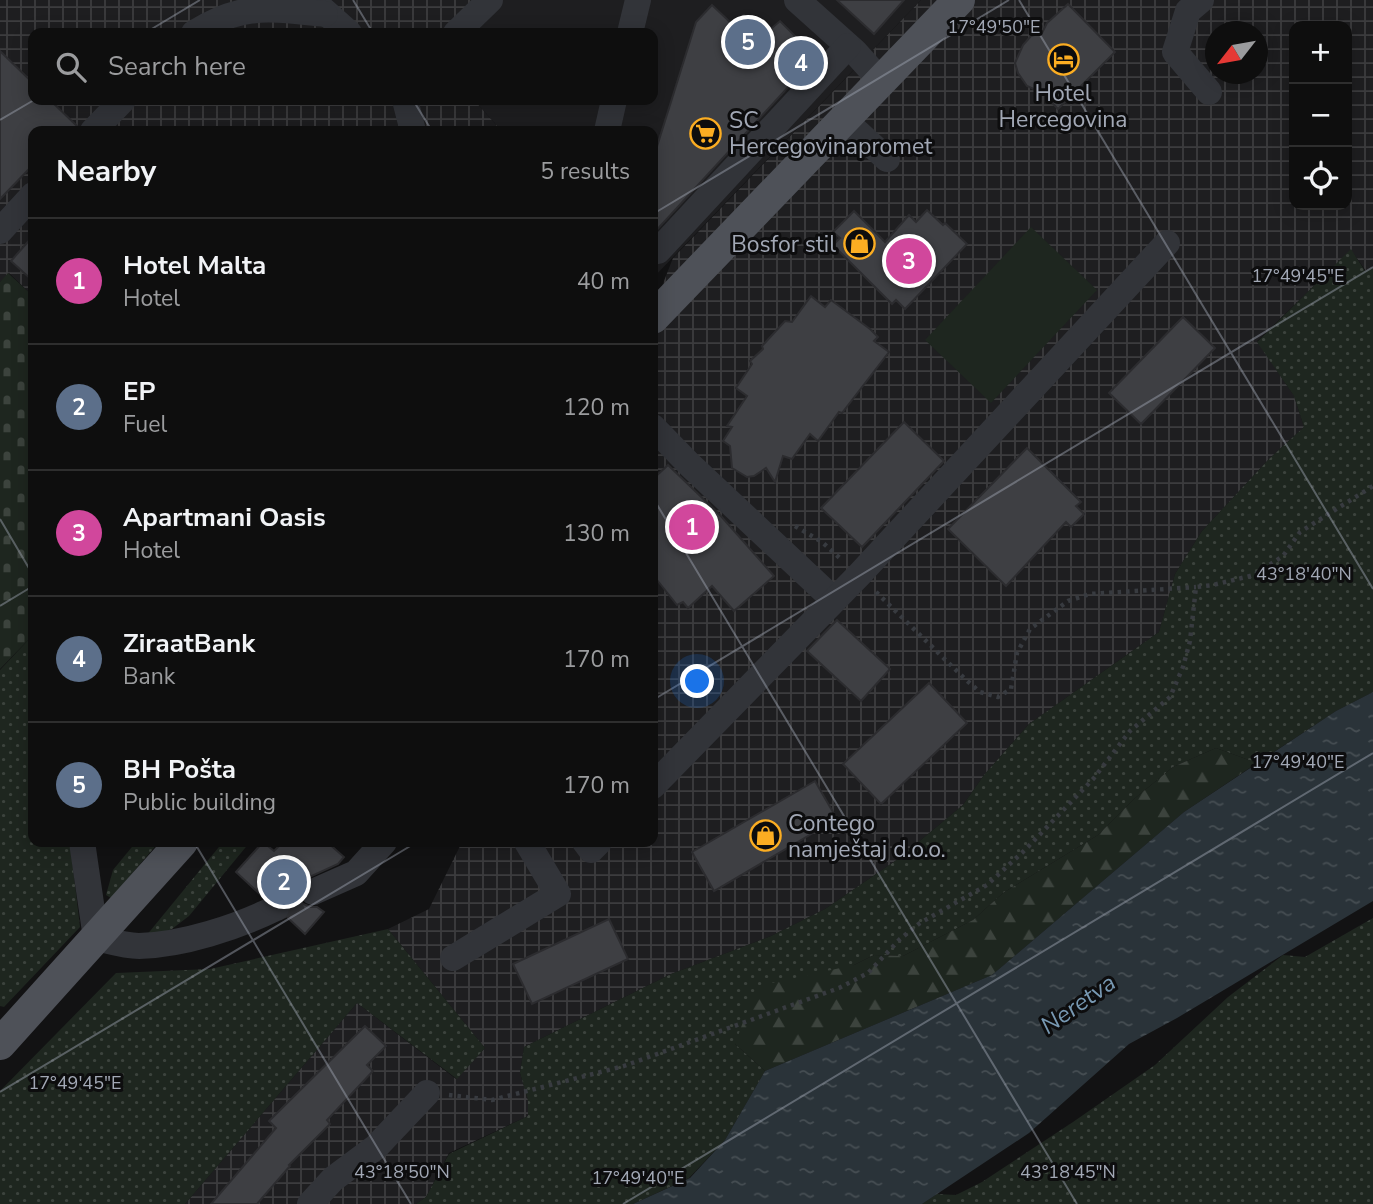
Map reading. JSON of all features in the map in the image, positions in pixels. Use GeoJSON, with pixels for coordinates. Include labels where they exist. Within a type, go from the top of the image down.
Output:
{"type":"FeatureCollection","features":[{"type":"Feature","properties":{"kind":"main road"},"geometry":{"type":"LineString","coordinates":[[659,308],[958,0]]}},
{"type":"Feature","properties":{"kind":"main road"},"geometry":{"type":"LineString","coordinates":[[5,1036],[178,847]]}},
{"type":"Feature","properties":{"kind":"street"},"geometry":{"type":"LineString","coordinates":[[461,28],[490,0]]}},
{"type":"Feature","properties":{"kind":"street"},"geometry":{"type":"LineString","coordinates":[[631,28],[638,0]]}},
{"type":"Feature","properties":{"kind":"street"},"geometry":{"type":"LineString","coordinates":[[1201,0],[1188,11],[1175,52],[1209,92]]}},
{"type":"Feature","properties":{"kind":"street"},"geometry":{"type":"LineString","coordinates":[[803,2],[881,81]]}},
{"type":"Feature","properties":{"kind":"street"},"geometry":{"type":"LineString","coordinates":[[202,28],[245,10],[319,7],[343,28]]}},
{"type":"Feature","properties":{"kind":"street"},"geometry":{"type":"LineString","coordinates":[[658,251],[848,46]]}},
{"type":"Feature","properties":{"kind":"street"},"geometry":{"type":"LineString","coordinates":[[98,126],[117,105]]}},
{"type":"Feature","properties":{"kind":"street"},"geometry":{"type":"LineString","coordinates":[[406,105],[412,126]]}},
{"type":"Feature","properties":{"kind":"street"},"geometry":{"type":"LineString","coordinates":[[608,126],[613,105]]}},
{"type":"Feature","properties":{"kind":"street"},"geometry":{"type":"LineString","coordinates":[[843,120],[887,159]]}},
{"type":"Feature","properties":{"kind":"street"},"geometry":{"type":"LineString","coordinates":[[0,231],[28,200]]}},
{"type":"Feature","properties":{"kind":"street"},"geometry":{"type":"LineString","coordinates":[[658,781],[859,575],[1167,243]]}},
{"type":"Feature","properties":{"kind":"street"},"geometry":{"type":"LineString","coordinates":[[658,432],[834,600]]}},
{"type":"Feature","properties":{"kind":"street"},"geometry":{"type":"LineString","coordinates":[[83,847],[96,938],[136,946],[172,943],[250,921],[276,908]]}},
{"type":"Feature","properties":{"kind":"street"},"geometry":{"type":"LineString","coordinates":[[313,892],[356,873],[379,847]]}},
{"type":"Feature","properties":{"kind":"street"},"geometry":{"type":"LineString","coordinates":[[453,958],[558,894],[530,847]]}},
{"type":"Feature","properties":{"kind":"street"},"geometry":{"type":"LineString","coordinates":[[310,1204],[333,1179],[376,1147],[427,1093]]}},
{"type":"Feature","properties":{"kind":"path"},"geometry":{"type":"LineString","coordinates":[[786,521],[822,542],[980,692],[998,697],[1012,689],[1017,653],[1030,629],[1068,601],[1090,594],[1213,585],[1254,575],[1283,556],[1300,532],[1373,486]]}},
{"type":"Feature","properties":{"kind":"path"},"geometry":{"type":"LineString","coordinates":[[427,1093],[492,1100],[624,1066],[839,988],[868,973],[920,922],[987,885],[1026,849],[1094,778],[1130,731],[1170,697],[1183,667],[1190,641],[1196,587]]}},
{"type":"Feature","properties":{"kind":"shaded area"},"geometry":{"type":"Polygon","coordinates":[[[0,0],[490,0],[461,28],[28,28],[28,105],[478,105],[497,126],[28,126],[28,291],[9,273],[0,282],[0,0]]]}},
{"type":"Feature","properties":{"kind":"shaded area"},"geometry":{"type":"Polygon","coordinates":[[[490,0],[921,0],[658,273],[658,126],[497,126],[478,105],[658,105],[658,28],[461,28],[490,0]]]}},
{"type":"Feature","properties":{"kind":"shaded area"},"geometry":{"type":"Polygon","coordinates":[[[921,0],[1373,0],[1373,268],[1366,271],[1351,250],[1257,341],[1294,396],[1304,427],[1269,459],[1202,531],[1175,574],[1159,632],[1029,724],[984,775],[963,805],[898,859],[825,909],[771,936],[671,974],[524,1047],[520,1073],[528,1100],[528,1116],[449,1153],[426,1197],[416,1204],[185,1204],[357,1003],[456,1079],[485,1048],[388,929],[429,909],[460,847],[658,847],[658,296],[673,258],[921,0]]]}},
{"type":"Feature","properties":{"kind":"green space"},"geometry":{"type":"Polygon","coordinates":[[[1031,227],[1097,290],[991,403],[925,340],[1031,227]]]}},
{"type":"Feature","properties":{"kind":"green space"},"geometry":{"type":"Polygon","coordinates":[[[1351,249],[1365,271],[1373,268],[1373,692],[1336,711],[1257,763],[1216,748],[1173,767],[1134,799],[1098,835],[1003,893],[973,920],[903,956],[874,955],[854,965],[735,1044],[765,1071],[725,1140],[689,1178],[633,1204],[416,1204],[426,1197],[449,1154],[528,1116],[528,1100],[520,1073],[524,1047],[671,974],[771,936],[825,909],[898,859],[963,805],[984,775],[1029,724],[1159,632],[1175,574],[1202,531],[1269,459],[1304,427],[1294,396],[1257,342],[1351,249]]]}},
{"type":"Feature","properties":{"kind":"green space"},"geometry":{"type":"Polygon","coordinates":[[[8,273],[28,291],[28,640],[0,669],[0,282],[8,273]]]}},
{"type":"Feature","properties":{"kind":"green space"},"geometry":{"type":"Polygon","coordinates":[[[28,640],[28,847],[71,847],[80,927],[4,1007],[0,1006],[0,670],[28,640]]]}},
{"type":"Feature","properties":{"kind":"green space"},"geometry":{"type":"Polygon","coordinates":[[[1216,748],[1257,763],[1184,812],[992,975],[765,1071],[735,1044],[750,1003],[767,984],[854,965],[874,955],[903,956],[973,920],[1003,893],[1098,835],[1134,799],[1173,767],[1216,748]]]}},
{"type":"Feature","properties":{"kind":"green space"},"geometry":{"type":"Polygon","coordinates":[[[132,847],[155,847],[111,898],[106,895],[113,870],[132,847]]]}},
{"type":"Feature","properties":{"kind":"green space"},"geometry":{"type":"Polygon","coordinates":[[[219,847],[246,847],[189,916],[168,932],[146,936],[219,847]]]}},
{"type":"Feature","properties":{"kind":"green space"},"geometry":{"type":"Polygon","coordinates":[[[1373,918],[1373,1204],[922,1204],[937,1194],[956,1195],[982,1182],[1073,1122],[1155,1065],[1228,997],[1283,955],[1305,957],[1373,918]]]}},
{"type":"Feature","properties":{"kind":"green space"},"geometry":{"type":"Polygon","coordinates":[[[388,929],[485,1048],[457,1079],[357,1003],[185,1204],[0,1204],[0,1091],[116,973],[210,969],[388,929]]]}},
{"type":"Feature","properties":{"kind":"water","name":"Neretva"},"geometry":{"type":"Polygon","coordinates":[[[1373,692],[1373,901],[1129,1044],[1029,1133],[922,1204],[633,1204],[690,1178],[725,1140],[765,1071],[992,975],[1184,812],[1336,711],[1373,692]]]}},
{"type":"Feature","properties":{"kind":"building"},"geometry":{"type":"Polygon","coordinates":[[[837,0],[904,0],[874,34],[837,0]]]}},
{"type":"Feature","properties":{"kind":"building","name":"Hotel Hercegovina"},"geometry":{"type":"Polygon","coordinates":[[[1068,4],[1115,52],[1058,109],[1043,93],[1027,86],[1015,63],[1023,45],[1031,36],[1042,33],[1047,23],[1068,4]]]}},
{"type":"Feature","properties":{"kind":"building","name":"SC Hercegovinapromet"},"geometry":{"type":"Polygon","coordinates":[[[712,5],[733,25],[744,15],[764,35],[780,21],[815,56],[658,229],[658,143],[696,22],[712,5]]]}},
{"type":"Feature","properties":{"kind":"building"},"geometry":{"type":"Polygon","coordinates":[[[0,51],[28,78],[28,105],[55,105],[77,126],[28,126],[28,170],[0,199],[0,51]]]}},
{"type":"Feature","properties":{"kind":"building"},"geometry":{"type":"Polygon","coordinates":[[[927,210],[967,244],[905,309],[896,300],[892,304],[833,245],[840,238],[833,232],[854,211],[885,242],[909,215],[916,222],[927,210]]]}},
{"type":"Feature","properties":{"kind":"building"},"geometry":{"type":"Polygon","coordinates":[[[28,242],[28,276],[11,261],[28,242]]]}},
{"type":"Feature","properties":{"kind":"building"},"geometry":{"type":"Polygon","coordinates":[[[811,296],[825,307],[831,300],[870,329],[878,337],[874,341],[889,352],[818,441],[810,434],[792,459],[783,456],[775,482],[766,468],[747,477],[732,468],[730,446],[723,441],[732,427],[727,426],[747,396],[736,388],[752,364],[750,361],[763,349],[762,346],[785,321],[792,322],[811,296]]]}},
{"type":"Feature","properties":{"kind":"building"},"geometry":{"type":"Polygon","coordinates":[[[1183,317],[1215,348],[1141,424],[1109,393],[1183,317]]]}},
{"type":"Feature","properties":{"kind":"building"},"geometry":{"type":"Polygon","coordinates":[[[904,422],[944,461],[862,547],[821,508],[904,422]]]}},
{"type":"Feature","properties":{"kind":"building"},"geometry":{"type":"Polygon","coordinates":[[[1027,448],[1081,502],[1076,506],[1084,514],[1071,527],[1066,522],[1006,586],[948,529],[1027,448]]]}},
{"type":"Feature","properties":{"kind":"building"},"geometry":{"type":"Polygon","coordinates":[[[668,465],[720,515],[774,576],[734,611],[712,586],[688,608],[683,602],[677,605],[658,581],[658,474],[668,465]]]}},
{"type":"Feature","properties":{"kind":"building"},"geometry":{"type":"Polygon","coordinates":[[[837,620],[890,669],[861,701],[807,651],[837,620]]]}},
{"type":"Feature","properties":{"kind":"building"},"geometry":{"type":"Polygon","coordinates":[[[929,683],[967,723],[881,804],[843,764],[929,683]]]}},
{"type":"Feature","properties":{"kind":"building","name":"Contego namještaj d.o.o."},"geometry":{"type":"Polygon","coordinates":[[[815,781],[837,819],[714,891],[692,852],[815,781]]]}},
{"type":"Feature","properties":{"kind":"building"},"geometry":{"type":"Polygon","coordinates":[[[258,847],[269,847],[274,851],[278,847],[333,847],[344,857],[338,864],[300,883],[298,898],[303,904],[317,907],[324,912],[305,934],[288,918],[292,909],[286,896],[277,892],[263,897],[236,872],[258,847]]]}},
{"type":"Feature","properties":{"kind":"building"},"geometry":{"type":"Polygon","coordinates":[[[609,919],[628,959],[532,1004],[513,964],[609,919]]]}},
{"type":"Feature","properties":{"kind":"building"},"geometry":{"type":"Polygon","coordinates":[[[365,1026],[386,1046],[367,1065],[373,1071],[327,1120],[330,1124],[289,1165],[257,1204],[211,1204],[276,1128],[269,1121],[365,1026]]]}},
{"type":"Feature","properties":{"kind":"tunnel"},"geometry":{"type":"LineString","coordinates":[[276,908],[313,892]]}},
{"type":"Feature","properties":{"kind":"place","name":"BH Pošta"},"geometry":{"type":"Point","coordinates":[748,42]}},
{"type":"Feature","properties":{"kind":"place","name":"Hotel Hercegovina"},"geometry":{"type":"Point","coordinates":[1063,59]}},
{"type":"Feature","properties":{"kind":"place","name":"ZiraatBank"},"geometry":{"type":"Point","coordinates":[801,63]}},
{"type":"Feature","properties":{"kind":"place","name":"SC Hercegovinapromet"},"geometry":{"type":"Point","coordinates":[706,133]}},
{"type":"Feature","properties":{"kind":"place","name":"Bosfor stil"},"geometry":{"type":"Point","coordinates":[859,244]}},
{"type":"Feature","properties":{"kind":"place","name":"Apartmani Oasis"},"geometry":{"type":"Point","coordinates":[909,261]}},
{"type":"Feature","properties":{"kind":"place","name":"Hotel Malta"},"geometry":{"type":"Point","coordinates":[692,527]}},
{"type":"Feature","properties":{"kind":"place","name":"Contego namještaj d.o.o."},"geometry":{"type":"Point","coordinates":[765,836]}},
{"type":"Feature","properties":{"kind":"place","name":"EP"},"geometry":{"type":"Point","coordinates":[284,882]}}]}
